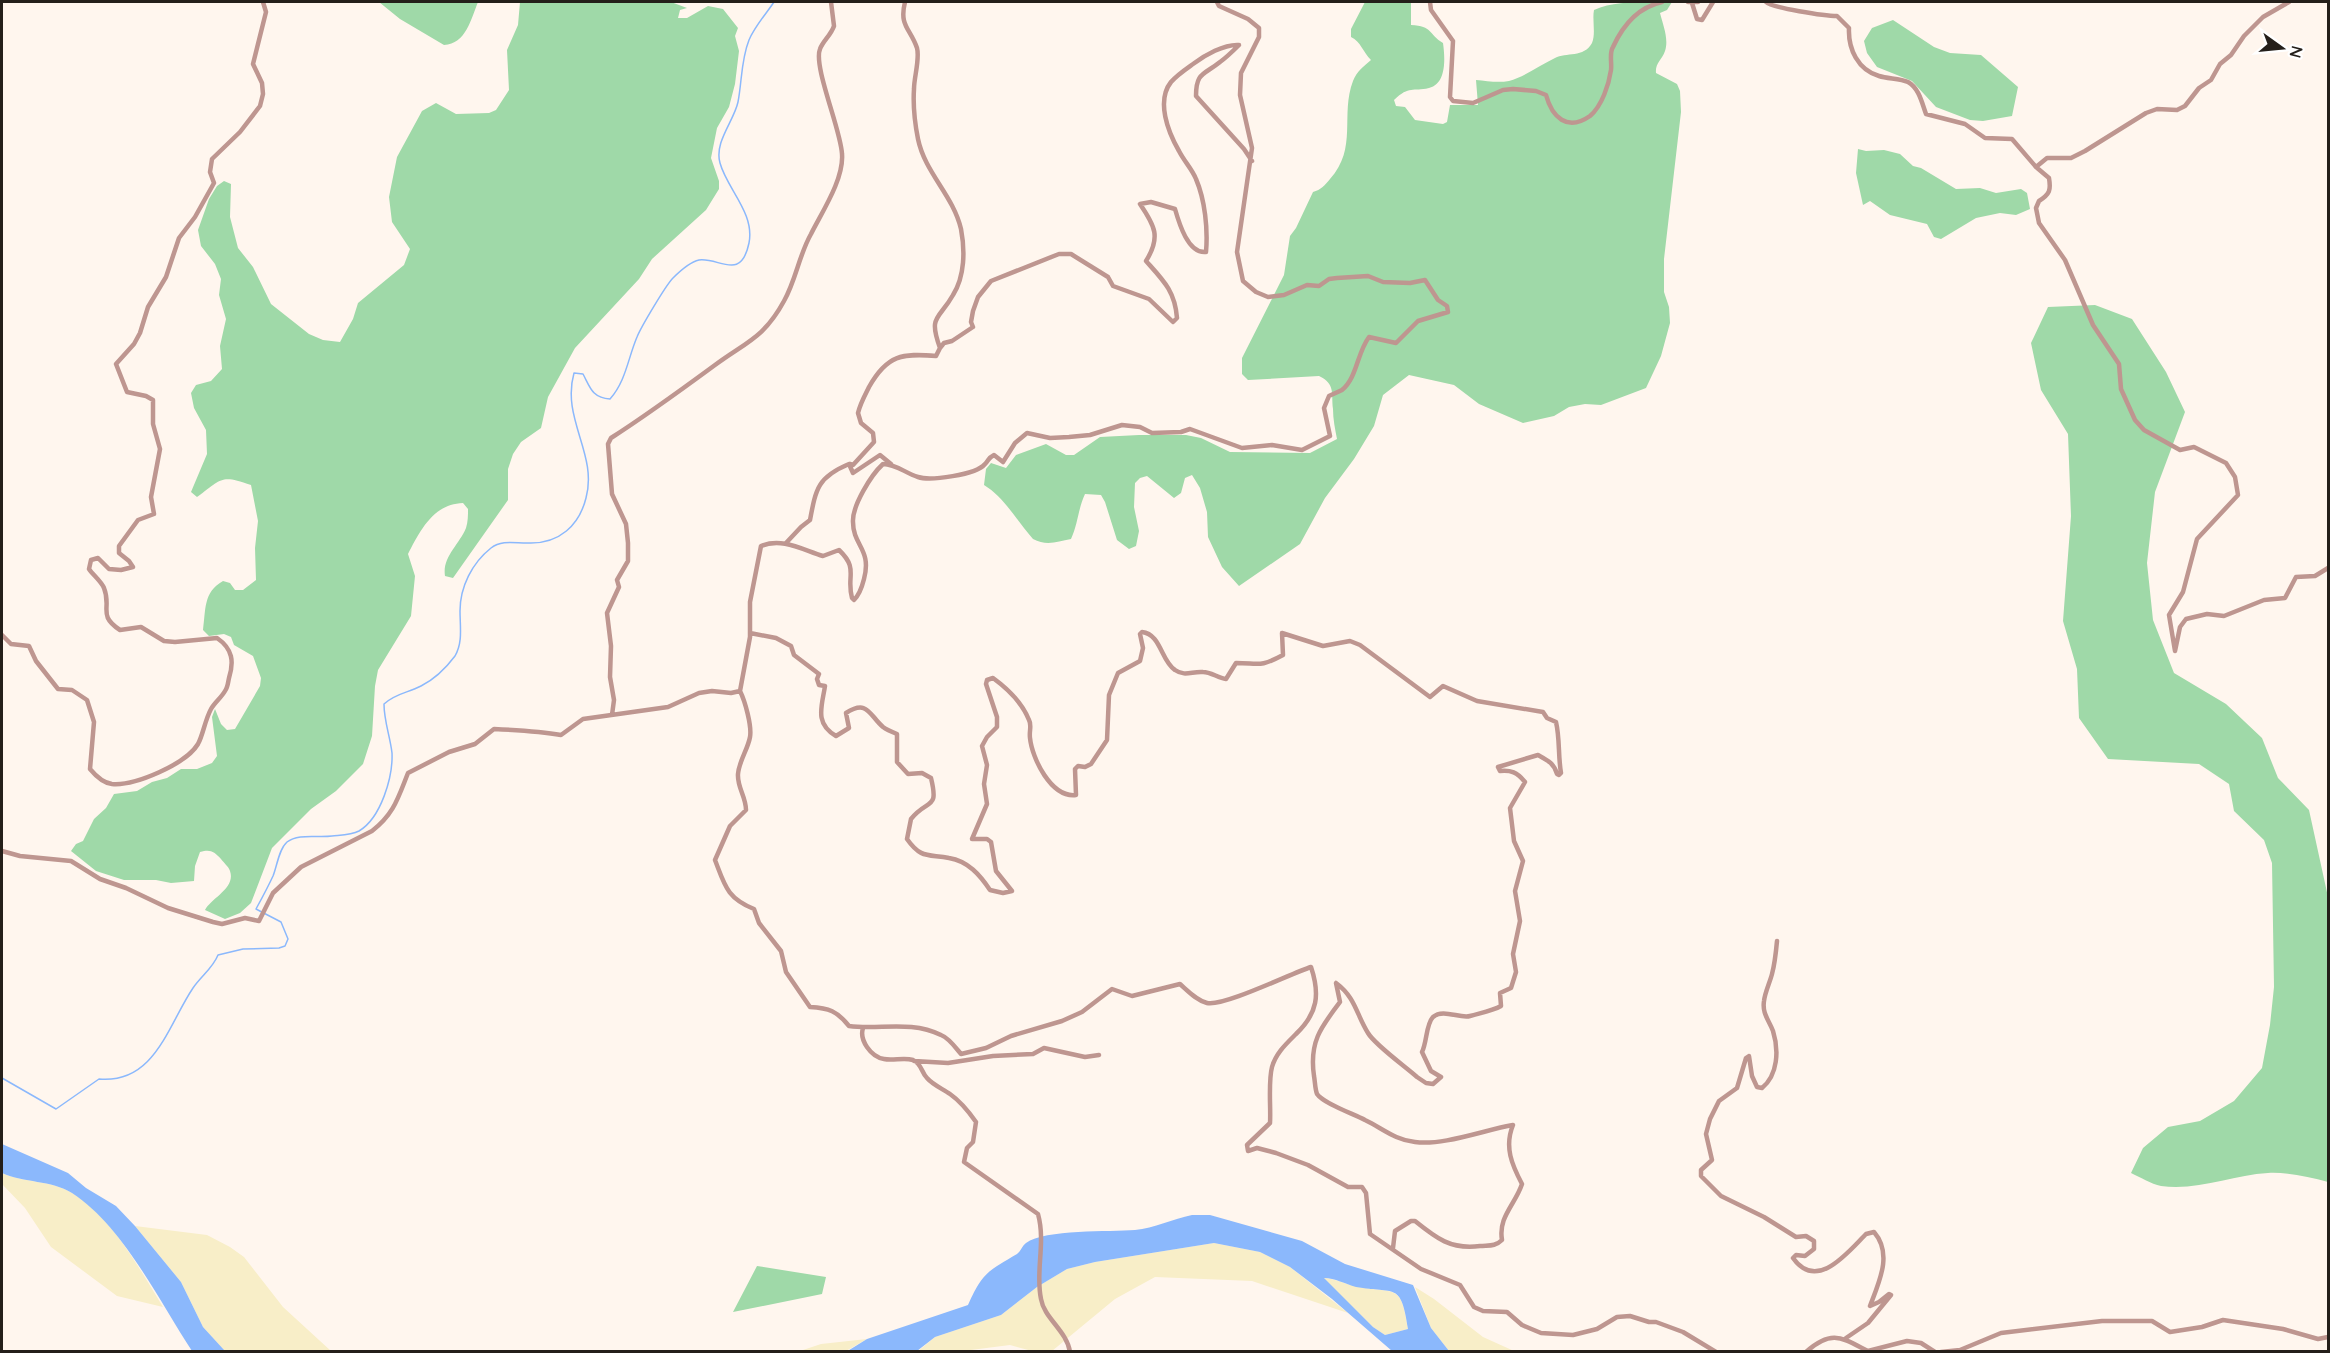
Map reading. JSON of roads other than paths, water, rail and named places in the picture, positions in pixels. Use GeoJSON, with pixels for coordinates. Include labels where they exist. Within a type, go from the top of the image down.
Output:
{"type":"FeatureCollection","features":[{"type":"Feature","properties":{"kind":"street"},"geometry":{"type":"LineString","coordinates":[[2,635],[11,644],[29,646],[36,661],[58,689],[72,690],[87,700],[94,722],[90,769],[96,776],[111,784],[132,782],[187,756],[199,743],[202,727],[212,707],[226,690],[233,668],[233,657],[218,638],[191,642],[164,641],[141,627],[120,630],[108,621],[102,584],[89,569],[91,560],[98,558],[109,569],[121,570],[133,567],[119,553],[119,546],[138,520],[154,514],[151,497],[160,449],[153,424],[153,400],[127,392],[116,364],[134,344],[140,333],[148,307],[166,277],[179,238],[195,217],[214,183],[210,172],[212,159],[240,132],[260,106],[263,94],[262,83],[253,64],[266,12],[263,2]]}},
{"type":"Feature","properties":{"kind":"street"},"geometry":{"type":"LineString","coordinates":[[612,715],[614,700],[610,677],[607,613],[619,587],[617,580],[628,561],[628,543],[626,524],[612,494],[608,444],[611,438],[655,411],[724,359],[759,336],[785,300],[805,245],[838,180],[843,156],[839,134],[820,73],[818,57],[820,48],[834,26],[831,2]]}},
{"type":"Feature","properties":{"kind":"street"},"geometry":{"type":"LineString","coordinates":[[905,2],[903,23],[918,49],[914,91],[917,136],[922,156],[954,207],[963,247],[961,275],[953,296],[939,312],[934,322],[940,348]]}},
{"type":"Feature","properties":{"kind":"street"},"geometry":{"type":"LineString","coordinates":[[850,464],[853,473],[861,470],[874,456],[880,455],[891,464],[921,478],[945,478],[975,470],[985,465],[987,458],[994,455],[1003,462],[1015,443],[1027,434],[1050,438],[1069,438],[1090,435],[1122,424],[1140,427],[1152,433],[1181,432],[1190,429],[1242,448],[1272,445],[1302,450],[1330,436],[1324,408],[1329,396],[1341,390],[1351,378],[1359,355],[1369,338],[1396,343],[1418,321],[1448,312],[1447,306],[1438,300],[1425,280],[1410,283],[1383,282],[1368,276],[1356,276],[1329,279],[1319,286],[1307,285],[1284,295],[1268,297],[1256,292],[1243,281],[1237,252],[1252,161],[1252,148],[1240,95],[1241,73],[1259,38],[1259,28],[1219,6],[1217,2]]}},
{"type":"Feature","properties":{"kind":"street"},"geometry":{"type":"LineString","coordinates":[[1430,2],[1431,10],[1452,41],[1450,97],[1453,101],[1473,103],[1503,90],[1536,91],[1546,95],[1549,107],[1559,120],[1572,123],[1590,116],[1600,102],[1611,68],[1611,49],[1626,25],[1642,8],[1662,2]]}},
{"type":"Feature","properties":{"kind":"street"},"geometry":{"type":"LineString","coordinates":[[1698,2],[1690,2],[1697,19],[1702,20],[1713,2]]}},
{"type":"Feature","properties":{"kind":"street"},"geometry":{"type":"LineString","coordinates":[[1766,2],[1771,6],[1817,15],[1837,16],[1849,28],[1848,37],[1856,61],[1876,76],[1907,82],[1917,90],[1926,114],[1965,124],[1985,138],[2012,139],[2036,167],[2049,178],[2051,190],[2039,201],[2036,208],[2039,223],[2064,260],[2093,325],[2119,364],[2121,389],[2135,420],[2144,430],[2180,450],[2194,447],[2226,463],[2235,477],[2238,495],[2197,539],[2183,592],[2169,615],[2175,651],[2180,627],[2186,619],[2207,615],[2224,616],[2264,600],[2285,598],[2296,577],[2315,576],[2328,568]]}},
{"type":"Feature","properties":{"kind":"street"},"geometry":{"type":"LineString","coordinates":[[2036,167],[2047,158],[2071,158],[2146,113],[2157,109],[2177,110],[2185,106],[2199,88],[2211,80],[2220,64],[2231,55],[2244,36],[2263,17],[2289,2]]}},
{"type":"Feature","properties":{"kind":"street"},"geometry":{"type":"LineString","coordinates":[[786,543],[810,520],[819,484],[831,472],[850,464],[853,465],[873,442],[873,434],[860,419],[859,409],[884,365],[897,357],[912,354],[936,356],[944,343],[952,341],[973,327],[971,322],[973,310],[978,297],[991,281],[1059,254],[1071,254],[1108,278],[1113,286],[1149,299],[1173,322],[1177,318],[1176,302],[1168,287],[1146,261],[1154,248],[1155,234],[1140,204],[1150,202],[1175,209],[1192,246],[1200,252],[1206,252],[1200,191],[1196,178],[1179,153],[1170,131],[1163,101],[1171,82],[1186,69],[1204,57],[1233,45],[1239,45],[1220,62],[1200,74],[1196,85],[1196,96],[1252,161]]}},
{"type":"Feature","properties":{"kind":"street"},"geometry":{"type":"LineString","coordinates":[[891,464],[883,464],[871,477],[852,519],[855,534],[866,554],[867,566],[859,595],[854,600],[850,591],[852,576],[849,560],[839,550],[823,556],[786,543],[770,542],[761,546],[750,602],[750,633],[740,691],[746,707],[750,737],[738,773],[739,787],[746,802],[746,810],[730,826],[715,860],[726,890],[739,903],[754,909],[759,923],[781,951],[786,972],[810,1007],[837,1012],[849,1026],[863,1028],[900,1026],[943,1035],[961,1054],[986,1048],[1011,1036],[1062,1021],[1082,1012],[1112,989],[1132,996],[1180,984],[1195,997],[1209,1004],[1277,982],[1296,971],[1311,967],[1318,987],[1313,1011],[1299,1032],[1281,1048],[1271,1068],[1270,1123],[1247,1146],[1248,1151],[1257,1148],[1308,1165],[1348,1187],[1362,1187],[1366,1193],[1370,1234],[1421,1269],[1460,1285],[1474,1307],[1483,1311],[1507,1312],[1522,1325],[1541,1333],[1574,1335],[1597,1329],[1617,1317],[1630,1316],[1683,1332],[1716,1352]]}},
{"type":"Feature","properties":{"kind":"street"},"geometry":{"type":"LineString","coordinates":[[750,633],[776,638],[791,646],[794,655],[819,674],[817,679],[819,685],[825,686],[820,707],[821,716],[831,733],[836,736],[841,735],[849,728],[846,712],[862,707],[872,713],[885,729],[897,734],[897,762],[908,774],[922,773],[931,778],[935,796],[933,802],[911,819],[907,839],[924,855],[951,858],[968,866],[979,873],[990,890],[1003,893],[1012,891],[996,871],[991,842],[987,839],[972,839],[987,804],[984,784],[987,765],[982,746],[997,727],[997,717],[986,684],[987,680],[993,678],[1023,708],[1031,722],[1030,737],[1035,758],[1045,778],[1059,790],[1076,795],[1075,769],[1078,766],[1085,767],[1091,764],[1107,740],[1108,695],[1118,673],[1140,661],[1143,648],[1140,634],[1142,632],[1150,634],[1161,649],[1167,664],[1176,671],[1185,674],[1204,672],[1222,679],[1226,679],[1236,663],[1254,666],[1265,664],[1283,655],[1282,633],[1323,646],[1350,641],[1360,645],[1430,697],[1443,686],[1476,701],[1543,712],[1547,718],[1557,722],[1560,737],[1561,773],[1559,775],[1551,762],[1538,755],[1498,767],[1500,771],[1510,770],[1525,782],[1510,808],[1514,841],[1523,861],[1515,891],[1520,921],[1513,954],[1516,972],[1511,988],[1500,993],[1501,1006],[1468,1017],[1439,1014],[1432,1018],[1427,1030],[1427,1042],[1422,1052],[1431,1071],[1441,1077],[1433,1084],[1426,1083],[1418,1077],[1369,1035],[1357,1006],[1345,989],[1336,983],[1340,1002],[1322,1026],[1314,1042],[1313,1072],[1317,1093],[1325,1101],[1372,1123],[1393,1137],[1416,1143],[1457,1139],[1513,1125],[1509,1157],[1522,1184],[1502,1222],[1500,1230],[1502,1240],[1497,1244],[1465,1248],[1441,1241],[1415,1221],[1411,1221],[1395,1231],[1393,1248]]}},
{"type":"Feature","properties":{"kind":"street"},"geometry":{"type":"LineString","coordinates":[[2,851],[21,856],[70,861],[100,879],[126,888],[168,908],[213,922],[222,924],[245,918],[259,921],[273,893],[301,867],[380,825],[394,810],[408,773],[449,752],[475,744],[494,729],[536,730],[561,735],[582,719],[668,707],[699,693],[712,690],[731,693],[740,691]]}},
{"type":"Feature","properties":{"kind":"street"},"geometry":{"type":"LineString","coordinates":[[1777,941],[1776,959],[1764,1000],[1764,1016],[1772,1028],[1777,1045],[1776,1064],[1768,1083],[1762,1088],[1757,1087],[1752,1076],[1752,1062],[1749,1056],[1746,1059],[1737,1088],[1719,1101],[1710,1119],[1706,1134],[1712,1160],[1701,1170],[1701,1176],[1721,1196],[1764,1217],[1796,1237],[1806,1236],[1814,1241],[1814,1249],[1805,1256],[1796,1255],[1793,1258],[1799,1266],[1816,1271],[1831,1268],[1866,1234],[1874,1232],[1882,1241],[1884,1258],[1879,1282],[1870,1306],[1888,1294],[1891,1295],[1868,1323],[1846,1338],[1826,1339],[1806,1352]]}},
{"type":"Feature","properties":{"kind":"street"},"geometry":{"type":"LineString","coordinates":[[863,1028],[861,1034],[866,1045],[875,1055],[884,1059],[948,1063],[993,1056],[1033,1054],[1044,1048],[1085,1057],[1099,1055]]}},
{"type":"Feature","properties":{"kind":"street"},"geometry":{"type":"LineString","coordinates":[[914,1061],[922,1067],[926,1077],[952,1095],[976,1122],[973,1142],[967,1148],[964,1162],[1032,1208],[1038,1215],[1041,1238],[1039,1285],[1041,1302],[1069,1344],[1070,1352]]}},
{"type":"Feature","properties":{"kind":"street"},"geometry":{"type":"LineString","coordinates":[[1941,1352],[1966,1349],[2001,1334],[2102,1321],[2152,1321],[2170,1332],[2202,1327],[2223,1320],[2283,1329],[2318,1339],[2328,1337]]}},
{"type":"Feature","properties":{"kind":"street"},"geometry":{"type":"LineString","coordinates":[[1846,1338],[1868,1351],[1906,1341],[1921,1342],[1935,1352]]}},
{"type":"Feature","properties":{"kind":"water"},"geometry":{"type":"Polygon","coordinates":[[[2,1144],[68,1173],[86,1188],[116,1206],[181,1282],[203,1327],[225,1351],[192,1351],[139,1266],[108,1225],[90,1207],[64,1189],[2,1173],[2,1144]]]}},
{"type":"Feature","properties":{"kind":"water"},"geometry":{"type":"Polygon","coordinates":[[[1192,1215],[1210,1215],[1302,1241],[1345,1264],[1413,1285],[1431,1328],[1449,1351],[1392,1351],[1332,1299],[1290,1267],[1260,1252],[1214,1243],[1095,1262],[1067,1269],[1037,1287],[1001,1315],[935,1337],[917,1351],[846,1352],[867,1339],[968,1305],[987,1274],[1017,1254],[1026,1243],[1035,1239],[1062,1233],[1135,1230],[1192,1215]],[[1324,1278],[1373,1327],[1385,1335],[1408,1329],[1399,1296],[1388,1291],[1356,1287],[1324,1278]]]}},
{"type":"Feature","properties":{"kind":"waterway"},"geometry":{"type":"LineString","coordinates":[[2,1078],[56,1109],[99,1079],[118,1078],[134,1072],[147,1062],[158,1049],[193,988],[218,955],[243,949],[285,946],[288,939],[281,922],[256,909],[273,876],[282,849],[292,839],[308,836],[346,835],[359,831],[374,817],[388,785],[392,763],[384,704],[431,680],[455,656],[460,640],[462,593],[473,568],[484,554],[496,545],[541,542],[559,536],[573,525],[583,508],[588,482],[587,466],[572,406],[571,390],[574,373],[583,374],[595,394],[610,399],[623,377],[639,332],[673,278],[699,260],[735,265],[741,262],[745,255],[749,243],[748,222],[724,173],[719,155],[722,139],[738,102],[746,48],[757,25],[774,2]]}}]}
